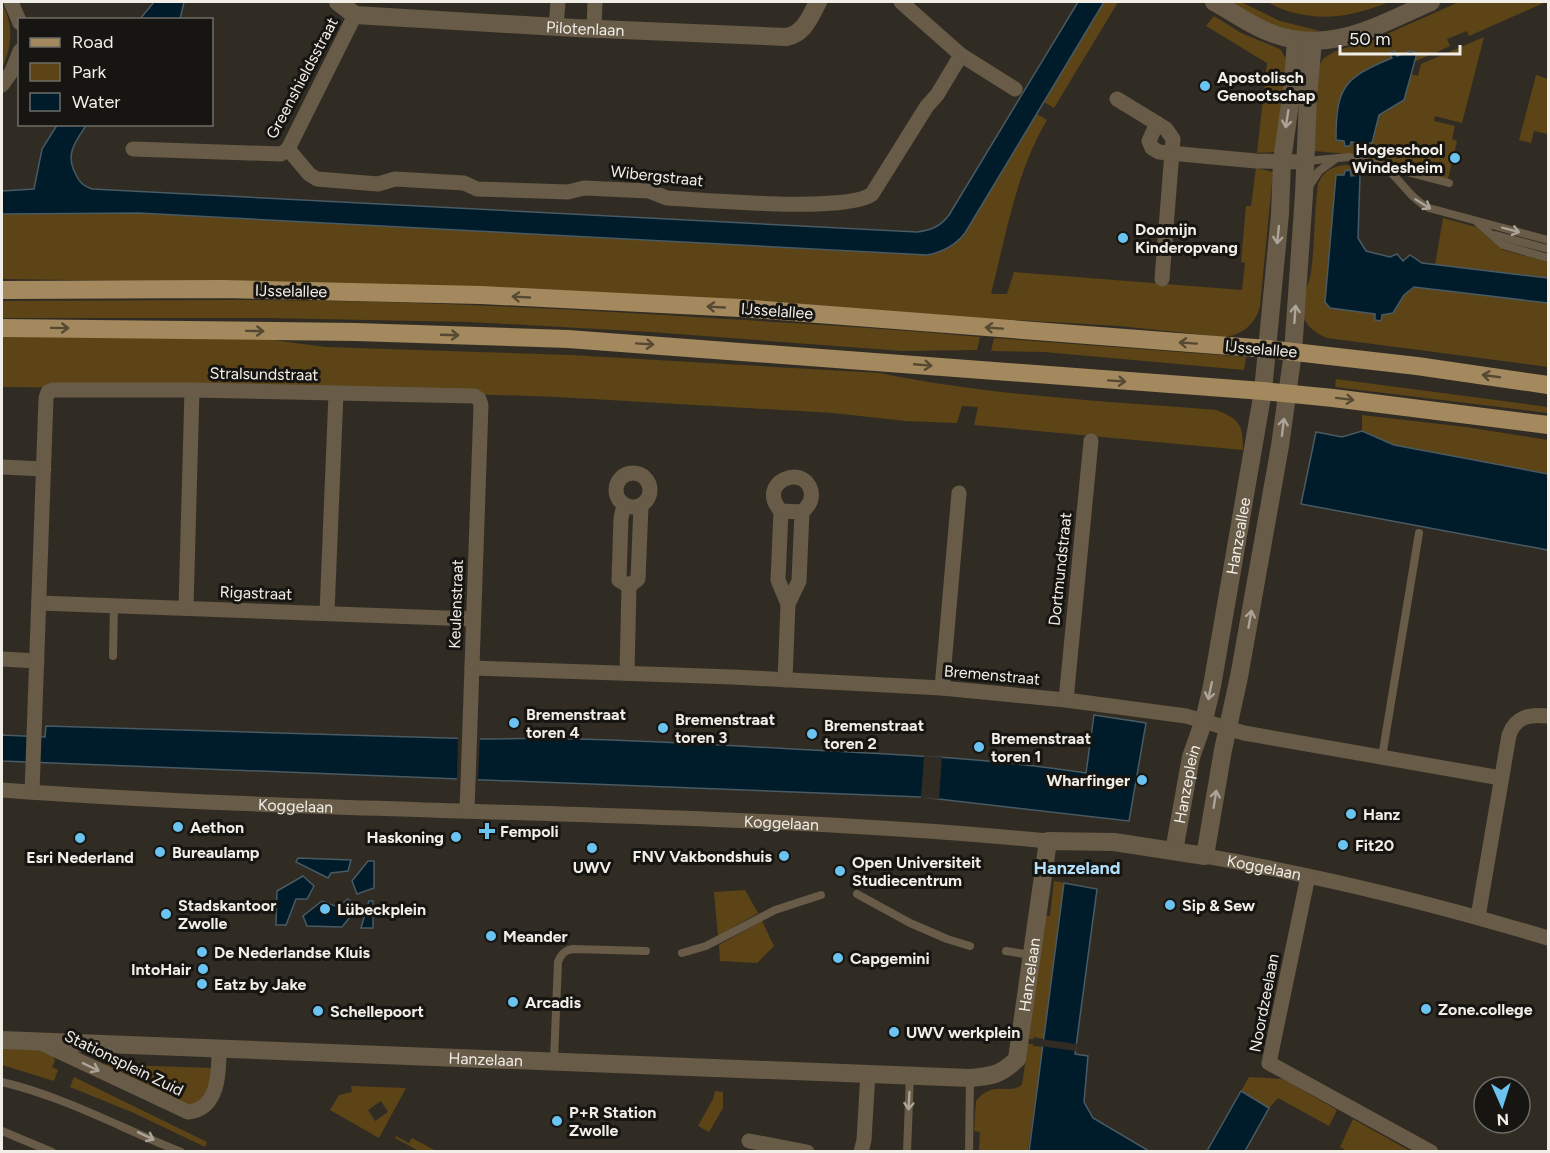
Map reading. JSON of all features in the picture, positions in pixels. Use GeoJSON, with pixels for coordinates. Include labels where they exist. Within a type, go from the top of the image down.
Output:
{"type":"FeatureCollection","features":[{"type":"Feature","properties":{"kind":"main road","name":"IJsselallee"},"geometry":{"type":"LineString","coordinates":[[2,290],[222,289],[481,295],[740,308],[1268,349],[1417,366],[1548,385]]}},
{"type":"Feature","properties":{"kind":"main road"},"geometry":{"type":"LineString","coordinates":[[2,328],[356,332],[568,339],[1287,394],[1548,425]]}},
{"type":"Feature","properties":{"kind":"street"},"geometry":{"type":"LineString","coordinates":[[11,2],[18,18]]}},
{"type":"Feature","properties":{"kind":"street"},"geometry":{"type":"LineString","coordinates":[[338,2],[355,15]]}},
{"type":"Feature","properties":{"kind":"street"},"geometry":{"type":"LineString","coordinates":[[556,27],[558,2]]}},
{"type":"Feature","properties":{"kind":"street"},"geometry":{"type":"LineString","coordinates":[[594,29],[595,2]]}},
{"type":"Feature","properties":{"kind":"street","name":"Pilotenlaan"},"geometry":{"type":"LineString","coordinates":[[355,15],[786,37],[802,29],[818,2]]}},
{"type":"Feature","properties":{"kind":"street"},"geometry":{"type":"LineString","coordinates":[[901,2],[961,55],[1015,89]]}},
{"type":"Feature","properties":{"kind":"street"},"geometry":{"type":"LineString","coordinates":[[1214,2],[1264,30],[1305,40],[1332,40],[1359,33],[1431,2]]}},
{"type":"Feature","properties":{"kind":"street","name":"Greenshieldsstraat"},"geometry":{"type":"LineString","coordinates":[[133,149],[281,154],[288,149],[355,15]]}},
{"type":"Feature","properties":{"kind":"street","name":"Hanzeallee"},"geometry":{"type":"LineString","coordinates":[[1204,720],[1212,686],[1263,392],[1280,214],[1282,161],[1293,82],[1305,40]]}},
{"type":"Feature","properties":{"kind":"street","name":"Hanzeallee"},"geometry":{"type":"LineString","coordinates":[[1227,728],[1239,677],[1280,446],[1293,352],[1306,162],[1308,98],[1305,40]]}},
{"type":"Feature","properties":{"kind":"street","name":"Wibergstraat"},"geometry":{"type":"LineString","coordinates":[[288,149],[309,174],[317,179],[338,182],[378,184],[395,179],[464,183],[477,189],[568,192],[584,188],[649,191],[668,198],[811,205],[860,200],[872,194],[927,105],[938,95],[961,55]]}},
{"type":"Feature","properties":{"kind":"street"},"geometry":{"type":"LineString","coordinates":[[2,85],[12,71],[18,56]]}},
{"type":"Feature","properties":{"kind":"street"},"geometry":{"type":"LineString","coordinates":[[1117,99],[1171,135],[1172,153],[1162,279]]}},
{"type":"Feature","properties":{"kind":"street"},"geometry":{"type":"LineString","coordinates":[[1156,123],[1149,137],[1150,145],[1159,152],[1256,161],[1306,162]]}},
{"type":"Feature","properties":{"kind":"street","name":"Stralsundstraat"},"geometry":{"type":"LineString","coordinates":[[44,469],[45,398],[48,392],[53,390],[336,393],[474,396],[479,399]]}},
{"type":"Feature","properties":{"kind":"street"},"geometry":{"type":"LineString","coordinates":[[186,608],[192,390]]}},
{"type":"Feature","properties":{"kind":"street"},"geometry":{"type":"LineString","coordinates":[[327,613],[336,393]]}},
{"type":"Feature","properties":{"kind":"street","name":"Keulenstraat"},"geometry":{"type":"LineString","coordinates":[[466,811],[482,405],[479,399]]}},
{"type":"Feature","properties":{"kind":"street","name":"Dortmundstraat"},"geometry":{"type":"LineString","coordinates":[[1066,700],[1091,441]]}},
{"type":"Feature","properties":{"kind":"street"},"geometry":{"type":"LineString","coordinates":[[2,467],[44,469],[35,763],[32,792]]}},
{"type":"Feature","properties":{"kind":"street"},"geometry":{"type":"LineString","coordinates":[[629,586],[638,579],[641,506],[649,498],[650,486],[642,475],[632,472],[623,475],[616,484],[617,497],[624,505],[641,506]]}},
{"type":"Feature","properties":{"kind":"street"},"geometry":{"type":"LineString","coordinates":[[785,680],[788,603],[799,581],[802,512],[810,503],[811,491],[805,481],[794,477],[782,480],[775,489],[774,501],[781,511],[778,580],[788,603]]}},
{"type":"Feature","properties":{"kind":"street"},"geometry":{"type":"LineString","coordinates":[[942,688],[959,494]]}},
{"type":"Feature","properties":{"kind":"street"},"geometry":{"type":"LineString","coordinates":[[624,505],[621,518],[619,580],[629,586]]}},
{"type":"Feature","properties":{"kind":"street"},"geometry":{"type":"LineString","coordinates":[[781,511],[802,512]]}},
{"type":"Feature","properties":{"kind":"street"},"geometry":{"type":"LineString","coordinates":[[627,673],[629,586]]}},
{"type":"Feature","properties":{"kind":"street","name":"Rigastraat"},"geometry":{"type":"LineString","coordinates":[[39,603],[473,620]]}},
{"type":"Feature","properties":{"kind":"street"},"geometry":{"type":"LineString","coordinates":[[2,659],[37,661]]}},
{"type":"Feature","properties":{"kind":"street","name":"Bremenstraat"},"geometry":{"type":"LineString","coordinates":[[472,668],[942,688],[1066,700],[1128,707],[1204,720],[1244,733],[1501,778]]}},
{"type":"Feature","properties":{"kind":"street"},"geometry":{"type":"LineString","coordinates":[[1478,917],[1512,726],[1525,716],[1548,716]]}},
{"type":"Feature","properties":{"kind":"street","name":"Hanzeplein"},"geometry":{"type":"LineString","coordinates":[[1174,851],[1191,758],[1204,720]]}},
{"type":"Feature","properties":{"kind":"street","name":"Hanzeplein"},"geometry":{"type":"LineString","coordinates":[[1205,856],[1227,728]]}},
{"type":"Feature","properties":{"kind":"street","name":"Koggelaan"},"geometry":{"type":"LineString","coordinates":[[2,790],[224,802],[908,828],[1048,841],[1114,842],[1205,856],[1308,876],[1417,901],[1548,938]]}},
{"type":"Feature","properties":{"kind":"street","name":"Hanzelaan"},"geometry":{"type":"LineString","coordinates":[[2,1041],[970,1078],[994,1075],[1006,1069],[1017,1059],[1048,841]]}},
{"type":"Feature","properties":{"kind":"street","name":"Noordzeelaan"},"geometry":{"type":"LineString","coordinates":[[1308,876],[1269,1063],[1431,1152]]}},
{"type":"Feature","properties":{"kind":"street","name":"Stationsplein Zuid"},"geometry":{"type":"LineString","coordinates":[[39,1042],[188,1112],[198,1110],[205,1104],[216,1086],[219,1077],[219,1049]]}},
{"type":"Feature","properties":{"kind":"street"},"geometry":{"type":"LineString","coordinates":[[861,1152],[864,1140],[868,1073]]}},
{"type":"Feature","properties":{"kind":"street"},"geometry":{"type":"LineString","coordinates":[[749,1141],[807,1152]]}},
{"type":"Feature","properties":{"kind":"lane"},"geometry":{"type":"LineString","coordinates":[[1306,162],[1349,157],[1449,183]]}},
{"type":"Feature","properties":{"kind":"lane"},"geometry":{"type":"LineString","coordinates":[[1304,194],[1319,171],[1338,159]]}},
{"type":"Feature","properties":{"kind":"lane"},"geometry":{"type":"LineString","coordinates":[[1384,167],[1394,173],[1422,205],[1548,240]]}},
{"type":"Feature","properties":{"kind":"lane"},"geometry":{"type":"LineString","coordinates":[[1474,220],[1510,248],[1548,258]]}},
{"type":"Feature","properties":{"kind":"lane"},"geometry":{"type":"LineString","coordinates":[[1491,234],[1548,249]]}},
{"type":"Feature","properties":{"kind":"lane"},"geometry":{"type":"LineString","coordinates":[[1382,757],[1419,533]]}},
{"type":"Feature","properties":{"kind":"lane"},"geometry":{"type":"LineString","coordinates":[[113,656],[114,605]]}},
{"type":"Feature","properties":{"kind":"lane"},"geometry":{"type":"LineString","coordinates":[[857,894],[910,923],[970,946]]}},
{"type":"Feature","properties":{"kind":"lane"},"geometry":{"type":"LineString","coordinates":[[682,952],[706,946],[776,910],[821,895]]}},
{"type":"Feature","properties":{"kind":"lane"},"geometry":{"type":"LineString","coordinates":[[554,1062],[560,957],[573,949],[646,951]]}},
{"type":"Feature","properties":{"kind":"lane"},"geometry":{"type":"LineString","coordinates":[[1006,951],[1033,955]]}},
{"type":"Feature","properties":{"kind":"lane"},"geometry":{"type":"LineString","coordinates":[[907,1152],[910,1074]]}},
{"type":"Feature","properties":{"kind":"lane"},"geometry":{"type":"LineString","coordinates":[[969,1152],[970,1078]]}},
{"type":"Feature","properties":{"kind":"lane"},"geometry":{"type":"LineString","coordinates":[[2,1082],[85,1109],[181,1152]]}},
{"type":"Feature","properties":{"kind":"lane"},"geometry":{"type":"LineString","coordinates":[[2,1131],[52,1152]]}},
{"type":"Feature","properties":{"kind":"green space"},"geometry":{"type":"Polygon","coordinates":[[[1104,2],[1118,2],[1054,108],[1044,102],[1104,2]]]}},
{"type":"Feature","properties":{"kind":"green space"},"geometry":{"type":"Polygon","coordinates":[[[1229,2],[1241,2],[1280,21],[1320,31],[1296,31],[1284,28],[1229,2]]]}},
{"type":"Feature","properties":{"kind":"green space"},"geometry":{"type":"Polygon","coordinates":[[[1267,2],[1389,2],[1358,12],[1328,17],[1297,14],[1267,2]]]}},
{"type":"Feature","properties":{"kind":"green space"},"geometry":{"type":"Polygon","coordinates":[[[1459,2],[1546,2],[1469,36],[1467,31],[1447,39],[1450,46],[1414,62],[1416,53],[1409,51],[1397,56],[1394,51],[1389,53],[1392,58],[1364,71],[1340,97],[1336,115],[1336,140],[1345,141],[1345,146],[1350,146],[1350,142],[1372,143],[1379,115],[1404,100],[1411,74],[1418,76],[1421,64],[1484,37],[1462,123],[1435,116],[1434,121],[1455,126],[1452,139],[1457,141],[1448,179],[1348,154],[1314,151],[1312,105],[1320,64],[1324,58],[1336,51],[1378,38],[1459,2]]]}},
{"type":"Feature","properties":{"kind":"green space"},"geometry":{"type":"Polygon","coordinates":[[[2,4],[10,28],[10,44],[2,68],[2,4]]]}},
{"type":"Feature","properties":{"kind":"green space"},"geometry":{"type":"Polygon","coordinates":[[[1214,16],[1241,33],[1280,49],[1288,62],[1275,152],[1257,153],[1267,63],[1206,26],[1214,16]]]}},
{"type":"Feature","properties":{"kind":"green space"},"geometry":{"type":"Polygon","coordinates":[[[1536,75],[1548,79],[1548,134],[1534,131],[1531,143],[1519,140],[1536,75]]]}},
{"type":"Feature","properties":{"kind":"green space"},"geometry":{"type":"Polygon","coordinates":[[[1037,114],[1047,120],[1036,140],[1020,182],[991,294],[1007,294],[1014,272],[1242,290],[1245,263],[1241,262],[1246,206],[1251,206],[1256,168],[1273,172],[1260,306],[1258,313],[1247,328],[1225,337],[1119,326],[406,285],[2,279],[2,214],[139,213],[927,255],[948,248],[965,233],[1037,114]]]}},
{"type":"Feature","properties":{"kind":"green space"},"geometry":{"type":"Polygon","coordinates":[[[1346,165],[1360,167],[1360,175],[1351,176],[1350,171],[1344,175],[1336,175],[1325,302],[1329,307],[1382,314],[1396,310],[1404,295],[1413,287],[1548,303],[1548,367],[1327,338],[1311,328],[1303,317],[1302,306],[1311,272],[1318,184],[1329,170],[1346,165]]]}},
{"type":"Feature","properties":{"kind":"green space"},"geometry":{"type":"Polygon","coordinates":[[[1443,218],[1476,227],[1503,250],[1548,262],[1548,278],[1435,265],[1443,218]]]}},
{"type":"Feature","properties":{"kind":"green space"},"geometry":{"type":"Polygon","coordinates":[[[2,301],[352,301],[539,308],[980,337],[977,350],[902,351],[651,332],[470,322],[267,318],[2,318],[2,301]]]}},
{"type":"Feature","properties":{"kind":"green space"},"geometry":{"type":"Polygon","coordinates":[[[2,337],[259,338],[325,347],[571,355],[880,373],[1006,392],[1216,410],[1238,424],[1242,434],[1243,450],[974,425],[978,407],[962,406],[957,423],[905,421],[833,413],[558,397],[345,390],[2,387],[2,337]]]}},
{"type":"Feature","properties":{"kind":"green space"},"geometry":{"type":"Polygon","coordinates":[[[994,338],[1246,357],[1244,370],[1044,352],[991,351],[994,338]]]}},
{"type":"Feature","properties":{"kind":"green space"},"geometry":{"type":"Polygon","coordinates":[[[1336,379],[1548,407],[1548,413],[1335,387],[1336,379]]]}},
{"type":"Feature","properties":{"kind":"green space"},"geometry":{"type":"Polygon","coordinates":[[[1362,415],[1466,427],[1548,440],[1548,474],[1394,445],[1362,431],[1362,415]]]}},
{"type":"Feature","properties":{"kind":"green space"},"geometry":{"type":"Polygon","coordinates":[[[1054,881],[1064,883],[1044,1039],[1033,1037],[1034,1039],[1029,1039],[1045,916],[1050,916],[1054,881]]]}},
{"type":"Feature","properties":{"kind":"green space"},"geometry":{"type":"Polygon","coordinates":[[[745,890],[758,913],[718,936],[714,892],[745,890]]]}},
{"type":"Feature","properties":{"kind":"green space"},"geometry":{"type":"Polygon","coordinates":[[[762,921],[774,946],[757,963],[720,961],[719,945],[762,921]]]}},
{"type":"Feature","properties":{"kind":"green space"},"geometry":{"type":"Polygon","coordinates":[[[1028,1044],[1043,1047],[1028,1151],[979,1151],[980,1132],[974,1131],[976,1101],[988,1091],[1011,1089],[1022,1085],[1028,1044]]]}},
{"type":"Feature","properties":{"kind":"green space"},"geometry":{"type":"Polygon","coordinates":[[[2,1048],[37,1049],[52,1053],[55,1061],[52,1067],[58,1070],[54,1081],[2,1065],[2,1048]]]}},
{"type":"Feature","properties":{"kind":"green space"},"geometry":{"type":"Polygon","coordinates":[[[94,1064],[211,1068],[211,1074],[204,1094],[192,1106],[94,1064]]]}},
{"type":"Feature","properties":{"kind":"green space"},"geometry":{"type":"Polygon","coordinates":[[[74,1077],[207,1142],[205,1147],[134,1113],[70,1087],[74,1077]]]}},
{"type":"Feature","properties":{"kind":"green space"},"geometry":{"type":"Polygon","coordinates":[[[1249,1077],[1283,1079],[1337,1110],[1329,1126],[1278,1098],[1269,1108],[1241,1091],[1249,1077]]]}},
{"type":"Feature","properties":{"kind":"green space"},"geometry":{"type":"Polygon","coordinates":[[[351,1086],[406,1088],[379,1138],[330,1110],[339,1095],[352,1092],[351,1086]],[[381,1101],[368,1110],[375,1121],[388,1112],[381,1101]]]}},
{"type":"Feature","properties":{"kind":"green space"},"geometry":{"type":"Polygon","coordinates":[[[715,1091],[723,1092],[723,1108],[709,1132],[698,1126],[715,1091]]]}},
{"type":"Feature","properties":{"kind":"green space"},"geometry":{"type":"Polygon","coordinates":[[[1353,1119],[1410,1151],[1347,1151],[1340,1147],[1353,1119]]]}},
{"type":"Feature","properties":{"kind":"green space"},"geometry":{"type":"Polygon","coordinates":[[[396,1136],[409,1143],[412,1138],[436,1151],[419,1151],[395,1138],[396,1136]]]}},
{"type":"Feature","properties":{"kind":"water"},"geometry":{"type":"Polygon","coordinates":[[[154,2],[184,2],[180,18],[141,18],[154,2]]]}},
{"type":"Feature","properties":{"kind":"water"},"geometry":{"type":"Polygon","coordinates":[[[1078,2],[1104,2],[965,233],[948,248],[927,255],[139,213],[2,214],[2,191],[34,189],[42,149],[56,126],[86,126],[73,147],[71,159],[78,179],[92,189],[917,232],[939,225],[949,215],[1078,2]]]}},
{"type":"Feature","properties":{"kind":"water"},"geometry":{"type":"Polygon","coordinates":[[[1394,51],[1397,56],[1410,51],[1417,53],[1404,100],[1379,115],[1372,143],[1351,142],[1350,146],[1345,146],[1344,141],[1336,140],[1336,122],[1341,96],[1353,79],[1392,58],[1389,53],[1394,51]]]}},
{"type":"Feature","properties":{"kind":"water"},"geometry":{"type":"Polygon","coordinates":[[[1350,170],[1351,176],[1360,175],[1358,238],[1366,251],[1390,257],[1397,254],[1403,261],[1410,255],[1422,263],[1548,278],[1548,303],[1414,287],[1404,295],[1393,313],[1382,315],[1381,321],[1375,320],[1375,314],[1330,308],[1325,302],[1336,175],[1344,175],[1345,171],[1350,170]]]}},
{"type":"Feature","properties":{"kind":"water"},"geometry":{"type":"Polygon","coordinates":[[[1362,431],[1394,445],[1548,474],[1548,550],[1301,504],[1316,432],[1342,437],[1362,431]]]}},
{"type":"Feature","properties":{"kind":"water"},"geometry":{"type":"Polygon","coordinates":[[[1094,715],[1146,723],[1129,821],[921,797],[2,761],[2,735],[45,737],[46,726],[675,743],[940,757],[1086,773],[1094,715]]]}},
{"type":"Feature","properties":{"kind":"water"},"geometry":{"type":"Polygon","coordinates":[[[298,858],[351,860],[348,871],[331,873],[328,878],[296,862],[298,858]]]}},
{"type":"Feature","properties":{"kind":"water"},"geometry":{"type":"Polygon","coordinates":[[[368,861],[374,861],[374,888],[357,894],[352,881],[368,861]]]}},
{"type":"Feature","properties":{"kind":"water"},"geometry":{"type":"Polygon","coordinates":[[[303,876],[314,886],[307,899],[296,899],[286,925],[276,925],[277,891],[303,876]]]}},
{"type":"Feature","properties":{"kind":"water"},"geometry":{"type":"Polygon","coordinates":[[[1064,883],[1097,889],[1075,1054],[1088,1056],[1084,1102],[1093,1118],[1149,1151],[1029,1152],[1064,883]]]}},
{"type":"Feature","properties":{"kind":"water"},"geometry":{"type":"Polygon","coordinates":[[[348,899],[358,907],[342,927],[307,926],[303,916],[322,901],[338,907],[348,899]]]}},
{"type":"Feature","properties":{"kind":"water"},"geometry":{"type":"Polygon","coordinates":[[[369,901],[373,901],[373,928],[361,928],[369,901]]]}},
{"type":"Feature","properties":{"kind":"water"},"geometry":{"type":"Polygon","coordinates":[[[1241,1091],[1269,1108],[1245,1151],[1207,1151],[1241,1091]]]}},
{"type":"Feature","properties":{"kind":"pier"},"geometry":{"type":"Polygon","coordinates":[[[458,735],[480,736],[478,782],[457,781],[458,735]]]}},
{"type":"Feature","properties":{"kind":"pier"},"geometry":{"type":"Polygon","coordinates":[[[924,756],[942,757],[939,799],[921,798],[924,756]]]}},
{"type":"Feature","properties":{"kind":"pier"},"geometry":{"type":"Polygon","coordinates":[[[1041,1039],[1077,1044],[1076,1051],[1040,1046],[1041,1039]]]}},
{"type":"Feature","properties":{"kind":"place","name":"Apostolisch Genootschap"},"geometry":{"type":"Point","coordinates":[1205,86]}},
{"type":"Feature","properties":{"kind":"place","name":"Hogeschool Windesheim"},"geometry":{"type":"Point","coordinates":[1455,158]}},
{"type":"Feature","properties":{"kind":"place","name":"Doomijn Kinderopvang"},"geometry":{"type":"Point","coordinates":[1123,238]}},
{"type":"Feature","properties":{"kind":"place","name":"Bremenstraat toren 4"},"geometry":{"type":"Point","coordinates":[514,723]}},
{"type":"Feature","properties":{"kind":"place","name":"Bremenstraat toren 3"},"geometry":{"type":"Point","coordinates":[663,728]}},
{"type":"Feature","properties":{"kind":"place","name":"Bremenstraat toren 2"},"geometry":{"type":"Point","coordinates":[812,734]}},
{"type":"Feature","properties":{"kind":"place","name":"Bremenstraat toren 1"},"geometry":{"type":"Point","coordinates":[979,747]}},
{"type":"Feature","properties":{"kind":"place","name":"Wharfinger"},"geometry":{"type":"Point","coordinates":[1142,780]}},
{"type":"Feature","properties":{"kind":"place","name":"Hanz"},"geometry":{"type":"Point","coordinates":[1351,814]}},
{"type":"Feature","properties":{"kind":"place","name":"Aethon"},"geometry":{"type":"Point","coordinates":[178,827]}},
{"type":"Feature","properties":{"kind":"place","name":"Fempoli"},"geometry":{"type":"Point","coordinates":[487,831]}},
{"type":"Feature","properties":{"kind":"place","name":"Haskoning"},"geometry":{"type":"Point","coordinates":[456,837]}},
{"type":"Feature","properties":{"kind":"place","name":"Esri Nederland"},"geometry":{"type":"Point","coordinates":[80,838]}},
{"type":"Feature","properties":{"kind":"place","name":"Fit20"},"geometry":{"type":"Point","coordinates":[1343,845]}},
{"type":"Feature","properties":{"kind":"place","name":"UWV"},"geometry":{"type":"Point","coordinates":[592,848]}},
{"type":"Feature","properties":{"kind":"place","name":"Bureaulamp"},"geometry":{"type":"Point","coordinates":[160,852]}},
{"type":"Feature","properties":{"kind":"place","name":"FNV Vakbondshuis"},"geometry":{"type":"Point","coordinates":[784,856]}},
{"type":"Feature","properties":{"kind":"place","name":"Open Universiteit Studiecentrum"},"geometry":{"type":"Point","coordinates":[840,871]}},
{"type":"Feature","properties":{"kind":"place","name":"Sip & Sew"},"geometry":{"type":"Point","coordinates":[1170,905]}},
{"type":"Feature","properties":{"kind":"place","name":"Lübeckplein"},"geometry":{"type":"Point","coordinates":[325,909]}},
{"type":"Feature","properties":{"kind":"place","name":"Stadskantoor Zwolle"},"geometry":{"type":"Point","coordinates":[166,914]}},
{"type":"Feature","properties":{"kind":"place","name":"Meander"},"geometry":{"type":"Point","coordinates":[491,936]}},
{"type":"Feature","properties":{"kind":"place","name":"De Nederlandse Kluis"},"geometry":{"type":"Point","coordinates":[202,952]}},
{"type":"Feature","properties":{"kind":"place","name":"Capgemini"},"geometry":{"type":"Point","coordinates":[838,958]}},
{"type":"Feature","properties":{"kind":"place","name":"IntoHair"},"geometry":{"type":"Point","coordinates":[203,969]}},
{"type":"Feature","properties":{"kind":"place","name":"Eatz by Jake"},"geometry":{"type":"Point","coordinates":[202,984]}},
{"type":"Feature","properties":{"kind":"place","name":"Arcadis"},"geometry":{"type":"Point","coordinates":[513,1002]}},
{"type":"Feature","properties":{"kind":"place","name":"Zone.college"},"geometry":{"type":"Point","coordinates":[1426,1009]}},
{"type":"Feature","properties":{"kind":"place","name":"Schellepoort"},"geometry":{"type":"Point","coordinates":[318,1011]}},
{"type":"Feature","properties":{"kind":"place","name":"UWV werkplein"},"geometry":{"type":"Point","coordinates":[894,1032]}},
{"type":"Feature","properties":{"kind":"place","name":"P+R Station Zwolle"},"geometry":{"type":"Point","coordinates":[557,1121]}},
{"type":"Feature","properties":{"kind":"district","name":"Hanzeland"},"geometry":{"type":"Point","coordinates":[1077,868]}}]}
